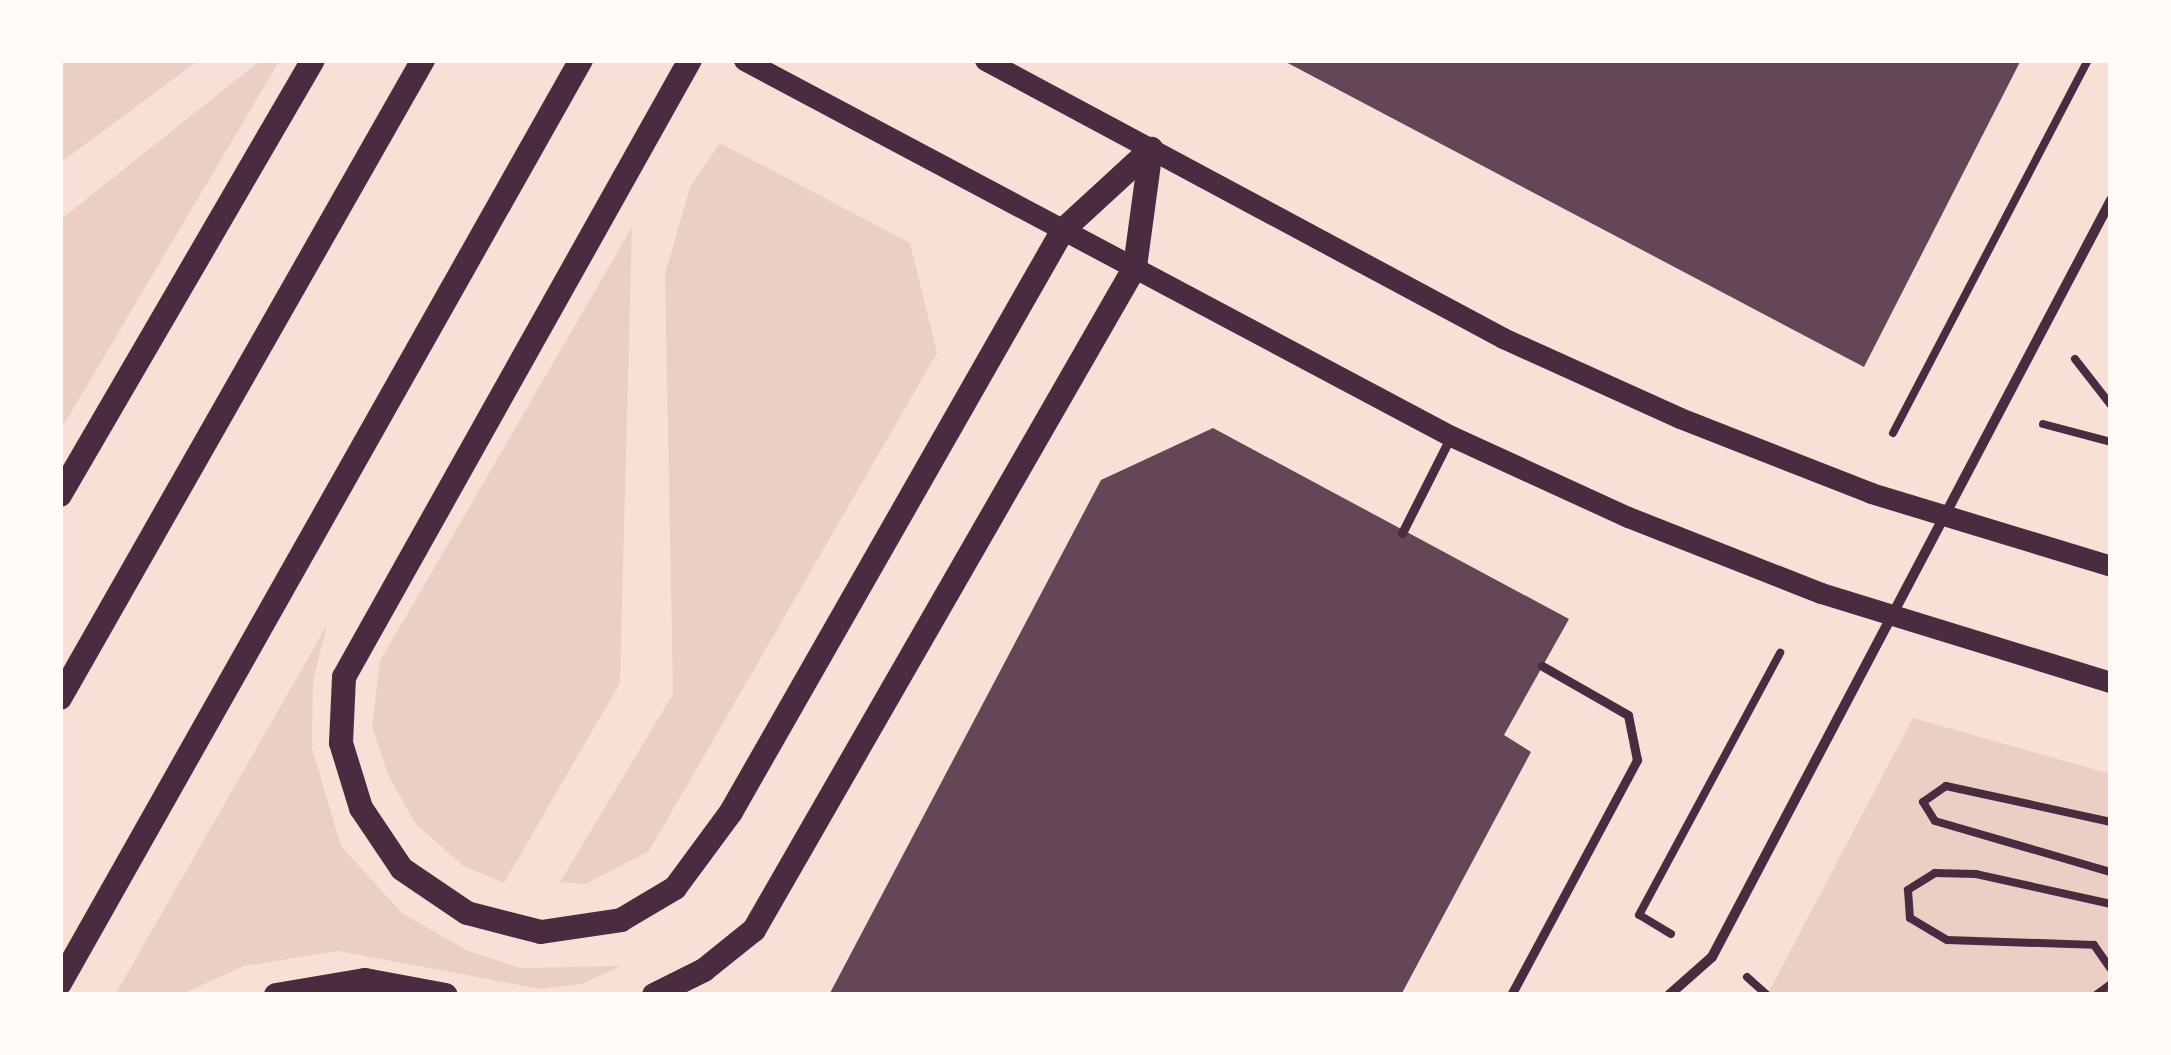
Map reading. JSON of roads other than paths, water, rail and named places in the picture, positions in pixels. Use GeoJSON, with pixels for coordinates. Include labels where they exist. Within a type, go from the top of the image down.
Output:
{"type":"FeatureCollection","features":[{"type":"Feature","properties":{"kind":"main road"},"geometry":{"type":"LineString","coordinates":[[60,495],[313,60]]}},
{"type":"Feature","properties":{"kind":"main road"},"geometry":{"type":"LineString","coordinates":[[60,698],[423,60]]}},
{"type":"Feature","properties":{"kind":"main road"},"geometry":{"type":"LineString","coordinates":[[60,982],[581,60]]}},
{"type":"Feature","properties":{"kind":"main road"},"geometry":{"type":"LineString","coordinates":[[690,60],[344,677],[341,743],[361,808],[402,869],[467,913],[541,932],[621,920],[675,888],[730,812],[1063,230],[1151,149]]}},
{"type":"Feature","properties":{"kind":"main road"},"geometry":{"type":"LineString","coordinates":[[654,995],[704,970],[754,930],[1135,267],[1151,149]]}},
{"type":"Feature","properties":{"kind":"main road"},"geometry":{"type":"LineString","coordinates":[[276,995],[365,980],[446,995]]}},
{"type":"Feature","properties":{"kind":"street"},"geometry":{"type":"LineString","coordinates":[[744,60],[1451,436],[1821,593],[2111,682]]}},
{"type":"Feature","properties":{"kind":"street"},"geometry":{"type":"LineString","coordinates":[[985,60],[1503,338],[1680,418],[1871,493],[2111,566]]}},
{"type":"Feature","properties":{"kind":"street"},"geometry":{"type":"LineString","coordinates":[[1669,995],[1712,957],[2111,200]]}},
{"type":"Feature","properties":{"kind":"lane"},"geometry":{"type":"LineString","coordinates":[[1402,532],[1451,436]]}},
{"type":"Feature","properties":{"kind":"lane"},"geometry":{"type":"LineString","coordinates":[[1511,995],[1636,760],[1628,715],[1542,666]]}}]}
